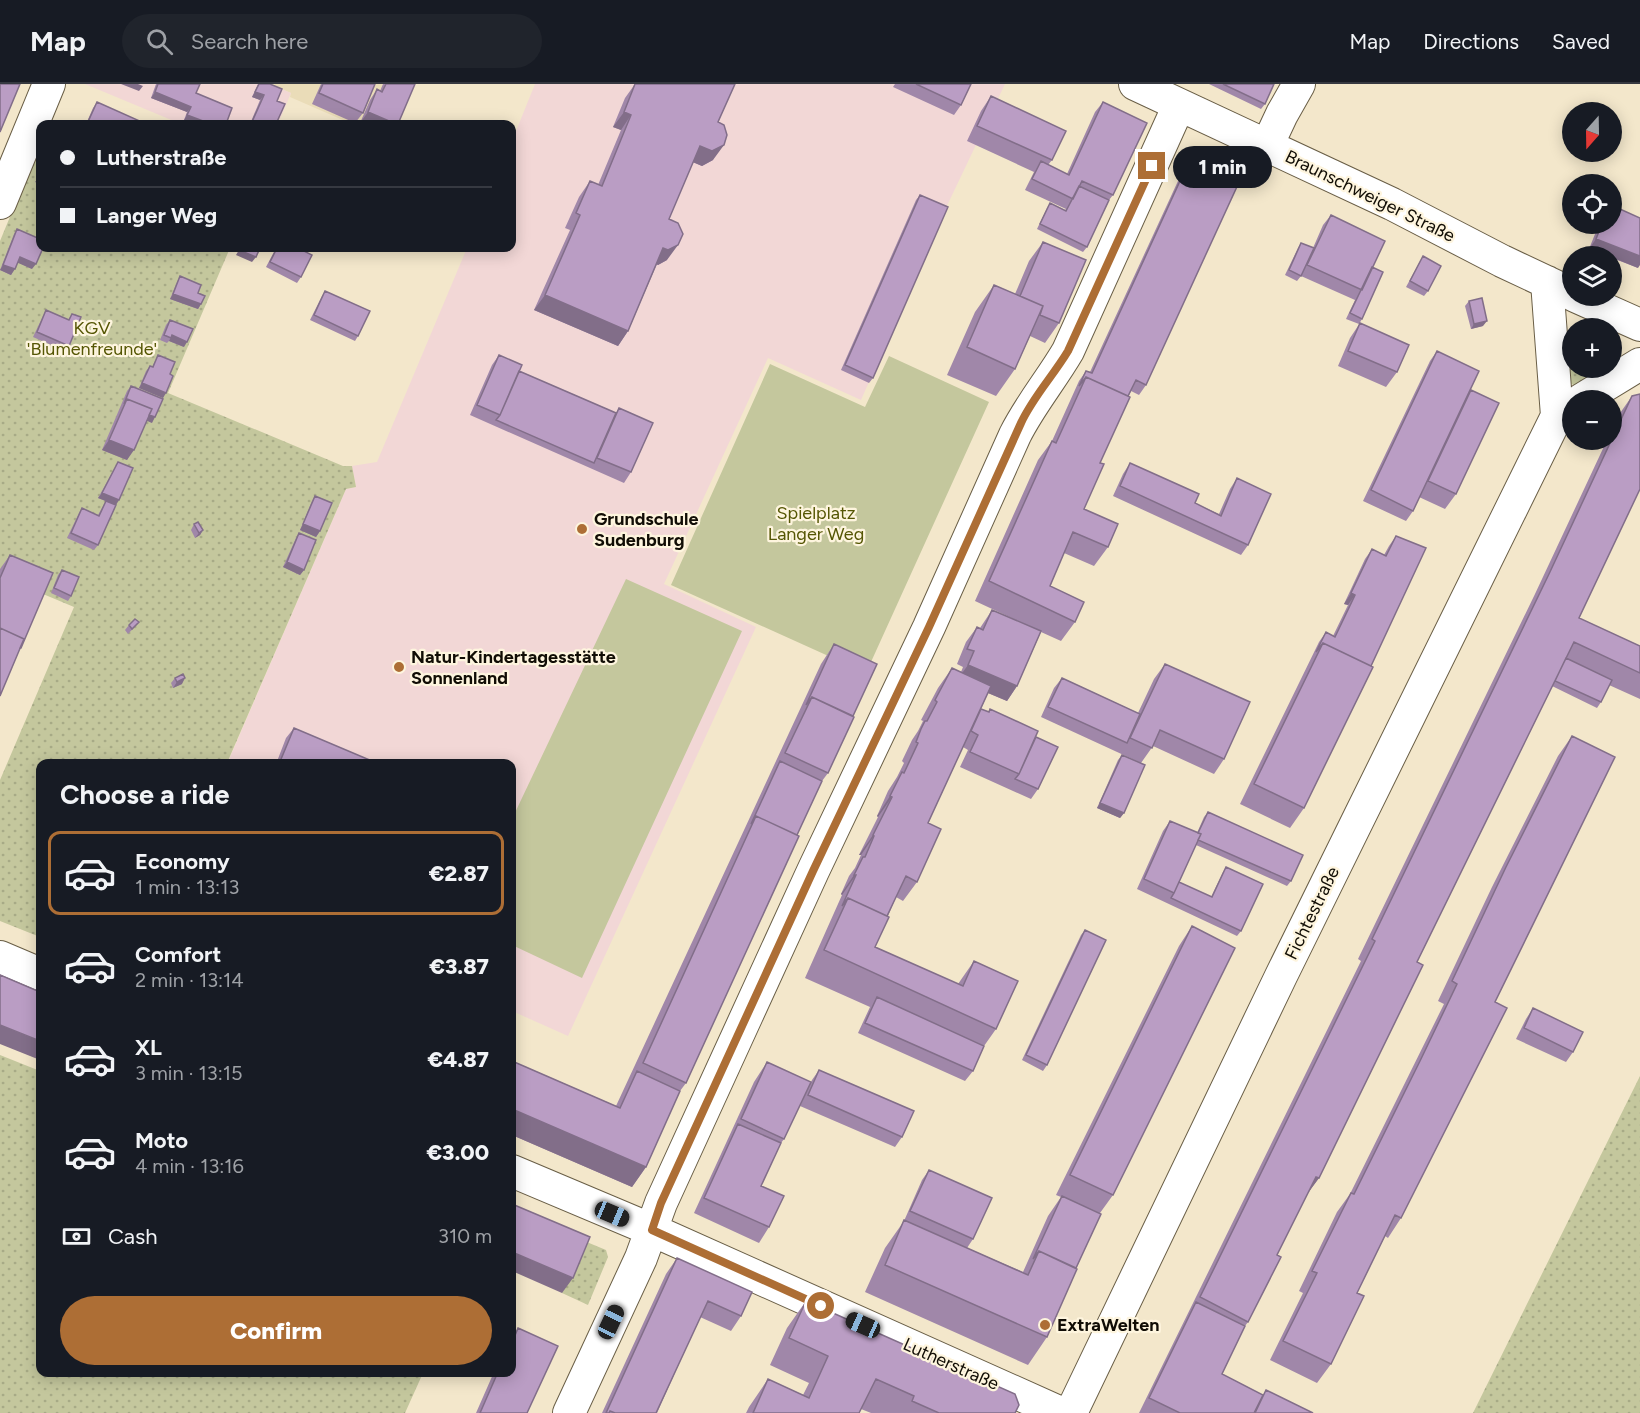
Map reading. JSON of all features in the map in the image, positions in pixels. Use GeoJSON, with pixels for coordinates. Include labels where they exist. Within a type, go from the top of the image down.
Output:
{"type":"FeatureCollection","features":[{"type":"Feature","properties":{"kind":"street"},"geometry":{"type":"LineString","coordinates":[[0,203],[49,84]]}},
{"type":"Feature","properties":{"kind":"street","name":"Braunschweiger Straße"},"geometry":{"type":"LineString","coordinates":[[1135,84],[1392,204],[1562,289]]}},
{"type":"Feature","properties":{"kind":"street"},"geometry":{"type":"LineString","coordinates":[[1267,146],[1299,84]]}},
{"type":"Feature","properties":{"kind":"street"},"geometry":{"type":"LineString","coordinates":[[569,1413],[641,1258],[675,1171],[813,871],[925,637],[1015,435],[1027,412],[1068,351],[1179,105]]}},
{"type":"Feature","properties":{"kind":"street"},"geometry":{"type":"LineString","coordinates":[[1566,306],[1569,390]]}},
{"type":"Feature","properties":{"kind":"street","name":"Braunschweiger Straße"},"geometry":{"type":"LineString","coordinates":[[1598,306],[1640,325]]}},
{"type":"Feature","properties":{"kind":"street"},"geometry":{"type":"LineString","coordinates":[[1598,390],[1640,364]]}},
{"type":"Feature","properties":{"kind":"street","name":"Fichtestraße"},"geometry":{"type":"LineString","coordinates":[[1071,1413],[1276,985],[1562,423]]}},
{"type":"Feature","properties":{"kind":"street"},"geometry":{"type":"LineString","coordinates":[[0,957],[36,972]]}},
{"type":"Feature","properties":{"kind":"street","name":"Lutherstraße"},"geometry":{"type":"LineString","coordinates":[[516,1173],[652,1230],[1061,1413]]}},
{"type":"Feature","properties":{"kind":"shaded area"},"geometry":{"type":"Polygon","coordinates":[[[85,84],[270,84],[291,93],[280,120],[171,120],[85,84]]]}},
{"type":"Feature","properties":{"kind":"shaded area"},"geometry":{"type":"Polygon","coordinates":[[[270,84],[401,84],[386,120],[343,120],[290,97],[291,93],[270,84]]]}},
{"type":"Feature","properties":{"kind":"shaded area","name":"Grundschule Sudenburg"},"geometry":{"type":"Polygon","coordinates":[[[535,84],[1005,84],[944,212],[861,400],[768,358],[664,584],[756,627],[568,1036],[516,1013],[516,759],[229,759],[346,489],[356,487],[352,466],[377,462],[465,252],[516,252],[516,131],[535,84]]]}},
{"type":"Feature","properties":{"kind":"green space","name":"KGV 'Blumenfreunde'"},"geometry":{"type":"Polygon","coordinates":[[[36,154],[36,252],[228,252],[168,393],[343,466],[352,466],[356,487],[346,489],[229,759],[36,759],[36,935],[0,921],[0,780],[74,607],[0,576],[0,241],[36,154]]]}},
{"type":"Feature","properties":{"kind":"green space","name":"Spielplatz Langer Weg"},"geometry":{"type":"Polygon","coordinates":[[[889,356],[989,402],[866,673],[671,585],[770,364],[865,407],[889,356]]]}},
{"type":"Feature","properties":{"kind":"green space"},"geometry":{"type":"Polygon","coordinates":[[[1566,378],[1589,378],[1584,383],[1575,386],[1566,378]]]}},
{"type":"Feature","properties":{"kind":"green space"},"geometry":{"type":"Polygon","coordinates":[[[626,579],[742,631],[582,978],[516,947],[516,811],[626,579]]]}},
{"type":"Feature","properties":{"kind":"green space"},"geometry":{"type":"Polygon","coordinates":[[[0,1055],[36,1069],[36,1377],[421,1377],[405,1413],[0,1413],[0,1055]]]}},
{"type":"Feature","properties":{"kind":"green space"},"geometry":{"type":"Polygon","coordinates":[[[1640,1076],[1640,1413],[1473,1413],[1640,1076]]]}},
{"type":"Feature","properties":{"kind":"green space"},"geometry":{"type":"Polygon","coordinates":[[[516,1213],[606,1250],[608,1257],[588,1305],[562,1293],[579,1252],[516,1213]]]}},
{"type":"Feature","properties":{"kind":"building"},"geometry":{"type":"Polygon","coordinates":[[[0,84],[20,84],[0,132],[0,84]]]}},
{"type":"Feature","properties":{"kind":"building"},"geometry":{"type":"Polygon","coordinates":[[[158,84],[200,84],[196,93],[232,108],[228,120],[200,120],[187,115],[191,107],[155,92],[158,84]]]}},
{"type":"Feature","properties":{"kind":"building"},"geometry":{"type":"Polygon","coordinates":[[[259,84],[270,84],[282,89],[277,101],[285,104],[278,120],[253,120],[264,95],[255,92],[259,84]]]}},
{"type":"Feature","properties":{"kind":"building"},"geometry":{"type":"Polygon","coordinates":[[[323,84],[375,84],[363,113],[319,93],[323,84]]]}},
{"type":"Feature","properties":{"kind":"building"},"geometry":{"type":"Polygon","coordinates":[[[386,84],[415,84],[400,120],[387,120],[368,112],[377,89],[382,92],[386,84]]]}},
{"type":"Feature","properties":{"kind":"building"},"geometry":{"type":"Polygon","coordinates":[[[635,84],[735,84],[718,122],[724,125],[727,135],[724,145],[712,151],[700,146],[669,219],[678,223],[683,234],[678,245],[668,250],[663,248],[628,331],[545,295],[580,215],[576,213],[590,181],[602,186],[631,115],[624,112],[635,84]]]}},
{"type":"Feature","properties":{"kind":"building"},"geometry":{"type":"Polygon","coordinates":[[[916,84],[971,84],[961,105],[916,84]]]}},
{"type":"Feature","properties":{"kind":"building"},"geometry":{"type":"Polygon","coordinates":[[[1223,84],[1274,84],[1265,104],[1223,84]]]}},
{"type":"Feature","properties":{"kind":"building"},"geometry":{"type":"Polygon","coordinates":[[[991,96],[1066,131],[1052,160],[977,126],[991,96]]]}},
{"type":"Feature","properties":{"kind":"building"},"geometry":{"type":"Polygon","coordinates":[[[97,102],[138,120],[89,120],[97,102]]]}},
{"type":"Feature","properties":{"kind":"building"},"geometry":{"type":"Polygon","coordinates":[[[1103,102],[1147,123],[1113,195],[1082,181],[1073,199],[1032,179],[1041,161],[1069,175],[1103,102]]]}},
{"type":"Feature","properties":{"kind":"building"},"geometry":{"type":"Polygon","coordinates":[[[1191,157],[1240,180],[1146,385],[1136,380],[1128,396],[1086,377],[1079,386],[1086,371],[1092,373],[1191,157]]]}},
{"type":"Feature","properties":{"kind":"building"},"geometry":{"type":"Polygon","coordinates":[[[1079,186],[1109,200],[1087,247],[1040,224],[1050,203],[1066,211],[1079,186]]]}},
{"type":"Feature","properties":{"kind":"building"},"geometry":{"type":"Polygon","coordinates":[[[920,195],[948,207],[873,378],[845,365],[920,195]]]}},
{"type":"Feature","properties":{"kind":"building"},"geometry":{"type":"Polygon","coordinates":[[[1622,210],[1640,218],[1640,256],[1622,249],[1622,246],[1614,246],[1596,239],[1598,234],[1622,234],[1622,210]]]}},
{"type":"Feature","properties":{"kind":"building"},"geometry":{"type":"Polygon","coordinates":[[[1331,215],[1385,241],[1362,290],[1307,265],[1331,215]]]}},
{"type":"Feature","properties":{"kind":"building"},"geometry":{"type":"Polygon","coordinates":[[[17,229],[36,237],[36,252],[41,252],[36,264],[20,257],[15,269],[3,265],[17,229]]]}},
{"type":"Feature","properties":{"kind":"building"},"geometry":{"type":"Polygon","coordinates":[[[1043,242],[1086,260],[1059,323],[1040,315],[1043,306],[1020,296],[1043,242]]]}},
{"type":"Feature","properties":{"kind":"building"},"geometry":{"type":"Polygon","coordinates":[[[1301,243],[1314,248],[1301,276],[1289,270],[1301,243]]]}},
{"type":"Feature","properties":{"kind":"building"},"geometry":{"type":"Polygon","coordinates":[[[244,252],[258,252],[256,257],[244,252]]]}},
{"type":"Feature","properties":{"kind":"building"},"geometry":{"type":"Polygon","coordinates":[[[275,252],[306,252],[312,255],[301,277],[270,262],[275,252]]]}},
{"type":"Feature","properties":{"kind":"building"},"geometry":{"type":"Polygon","coordinates":[[[1423,256],[1441,266],[1428,291],[1410,281],[1423,256]]]}},
{"type":"Feature","properties":{"kind":"building"},"geometry":{"type":"Polygon","coordinates":[[[1372,267],[1383,272],[1362,319],[1350,313],[1372,267]]]}},
{"type":"Feature","properties":{"kind":"building"},"geometry":{"type":"Polygon","coordinates":[[[180,276],[201,285],[198,293],[205,296],[201,304],[173,294],[180,276]]]}},
{"type":"Feature","properties":{"kind":"building"},"geometry":{"type":"Polygon","coordinates":[[[994,285],[1043,306],[1015,369],[967,347],[994,285]]]}},
{"type":"Feature","properties":{"kind":"building"},"geometry":{"type":"Polygon","coordinates":[[[325,291],[370,311],[358,336],[314,315],[325,291]]]}},
{"type":"Feature","properties":{"kind":"building"},"geometry":{"type":"Polygon","coordinates":[[[1482,298],[1487,321],[1474,324],[1469,301],[1482,298]]]}},
{"type":"Feature","properties":{"kind":"building"},"geometry":{"type":"Polygon","coordinates":[[[46,310],[69,320],[72,314],[81,317],[69,346],[37,332],[46,310]]]}},
{"type":"Feature","properties":{"kind":"building"},"geometry":{"type":"Polygon","coordinates":[[[170,320],[193,329],[187,342],[172,335],[171,338],[164,335],[170,320]]]}},
{"type":"Feature","properties":{"kind":"building"},"geometry":{"type":"Polygon","coordinates":[[[1360,323],[1409,345],[1397,372],[1348,351],[1360,323]]]}},
{"type":"Feature","properties":{"kind":"building"},"geometry":{"type":"Polygon","coordinates":[[[1437,351],[1479,371],[1413,511],[1371,490],[1437,351]]]}},
{"type":"Feature","properties":{"kind":"building"},"geometry":{"type":"Polygon","coordinates":[[[158,355],[175,362],[170,374],[173,376],[166,393],[142,383],[158,355]]]}},
{"type":"Feature","properties":{"kind":"building"},"geometry":{"type":"Polygon","coordinates":[[[499,355],[522,365],[500,415],[477,405],[499,355]]]}},
{"type":"Feature","properties":{"kind":"building"},"geometry":{"type":"Polygon","coordinates":[[[519,371],[616,413],[594,463],[496,420],[519,371]]]}},
{"type":"Feature","properties":{"kind":"building"},"geometry":{"type":"Polygon","coordinates":[[[1086,377],[1130,397],[1100,463],[1104,464],[1084,509],[1118,524],[1108,547],[1073,532],[1050,586],[1084,602],[1075,622],[989,581],[1052,441],[1056,443],[1086,377]]]}},
{"type":"Feature","properties":{"kind":"building"},"geometry":{"type":"Polygon","coordinates":[[[131,386],[163,399],[155,417],[149,415],[152,409],[127,399],[124,404],[131,386]]]}},
{"type":"Feature","properties":{"kind":"building"},"geometry":{"type":"Polygon","coordinates":[[[1471,390],[1499,403],[1456,494],[1428,481],[1471,390]]]}},
{"type":"Feature","properties":{"kind":"building"},"geometry":{"type":"Polygon","coordinates":[[[1640,394],[1640,489],[1579,618],[1640,646],[1640,673],[1574,642],[1417,962],[1423,965],[1319,1178],[1316,1177],[1277,1255],[1281,1257],[1248,1322],[1200,1297],[1375,941],[1372,939],[1607,450],[1622,450],[1622,417],[1632,396],[1640,394]]]}},
{"type":"Feature","properties":{"kind":"building"},"geometry":{"type":"Polygon","coordinates":[[[127,399],[152,409],[134,450],[109,440],[127,399]]]}},
{"type":"Feature","properties":{"kind":"building"},"geometry":{"type":"Polygon","coordinates":[[[619,408],[653,423],[631,472],[597,458],[619,408]]]}},
{"type":"Feature","properties":{"kind":"building"},"geometry":{"type":"Polygon","coordinates":[[[118,462],[133,468],[119,500],[102,493],[118,462]]]}},
{"type":"Feature","properties":{"kind":"building"},"geometry":{"type":"Polygon","coordinates":[[[1130,463],[1199,494],[1195,503],[1221,516],[1237,478],[1271,494],[1248,545],[1120,486],[1130,463]]]}},
{"type":"Feature","properties":{"kind":"building"},"geometry":{"type":"Polygon","coordinates":[[[315,496],[332,503],[320,531],[303,524],[315,496]]]}},
{"type":"Feature","properties":{"kind":"building"},"geometry":{"type":"Polygon","coordinates":[[[106,501],[116,505],[98,545],[71,533],[82,508],[99,516],[106,501]]]}},
{"type":"Feature","properties":{"kind":"building"},"geometry":{"type":"Polygon","coordinates":[[[198,522],[203,530],[199,533],[194,524],[198,522]]]}},
{"type":"Feature","properties":{"kind":"building"},"geometry":{"type":"Polygon","coordinates":[[[299,533],[316,540],[304,570],[287,562],[299,533]]]}},
{"type":"Feature","properties":{"kind":"building"},"geometry":{"type":"Polygon","coordinates":[[[1396,536],[1426,548],[1371,666],[1323,643],[1316,652],[1326,632],[1335,637],[1355,595],[1351,593],[1372,549],[1386,556],[1396,536]]]}},
{"type":"Feature","properties":{"kind":"building"},"geometry":{"type":"Polygon","coordinates":[[[10,555],[53,573],[21,648],[24,639],[0,628],[0,578],[10,555]]]}},
{"type":"Feature","properties":{"kind":"building"},"geometry":{"type":"Polygon","coordinates":[[[62,570],[79,577],[71,596],[54,588],[62,570]]]}},
{"type":"Feature","properties":{"kind":"building"},"geometry":{"type":"Polygon","coordinates":[[[992,610],[1041,631],[1017,686],[968,665],[974,651],[967,649],[977,627],[983,630],[992,610]]]}},
{"type":"Feature","properties":{"kind":"building"},"geometry":{"type":"Polygon","coordinates":[[[135,619],[139,622],[132,629],[129,625],[135,619]]]}},
{"type":"Feature","properties":{"kind":"building"},"geometry":{"type":"Polygon","coordinates":[[[0,628],[24,639],[0,696],[0,628]]]}},
{"type":"Feature","properties":{"kind":"building"},"geometry":{"type":"Polygon","coordinates":[[[1323,643],[1373,667],[1304,808],[1254,784],[1323,643]]]}},
{"type":"Feature","properties":{"kind":"building"},"geometry":{"type":"Polygon","coordinates":[[[834,644],[877,664],[853,716],[812,697],[806,705],[834,644]]]}},
{"type":"Feature","properties":{"kind":"building"},"geometry":{"type":"Polygon","coordinates":[[[1566,658],[1612,680],[1601,702],[1555,681],[1566,658]]]}},
{"type":"Feature","properties":{"kind":"building"},"geometry":{"type":"Polygon","coordinates":[[[1165,664],[1250,702],[1224,759],[1160,730],[1152,748],[1130,738],[1165,664]]]}},
{"type":"Feature","properties":{"kind":"building"},"geometry":{"type":"Polygon","coordinates":[[[952,668],[991,686],[928,823],[941,829],[917,882],[906,876],[887,916],[848,898],[842,906],[856,875],[854,875],[865,857],[892,797],[890,796],[902,772],[904,773],[918,743],[916,742],[921,729],[937,702],[935,700],[952,668]]]}},
{"type":"Feature","properties":{"kind":"building"},"geometry":{"type":"Polygon","coordinates":[[[183,674],[185,678],[177,682],[175,678],[183,674]]]}},
{"type":"Feature","properties":{"kind":"building"},"geometry":{"type":"Polygon","coordinates":[[[1062,678],[1140,714],[1127,743],[1048,707],[1062,678]]]}},
{"type":"Feature","properties":{"kind":"building"},"geometry":{"type":"Polygon","coordinates":[[[812,697],[854,717],[828,773],[785,753],[812,697]]]}},
{"type":"Feature","properties":{"kind":"building"},"geometry":{"type":"Polygon","coordinates":[[[981,709],[989,712],[990,709],[1038,731],[1019,774],[970,752],[978,735],[971,731],[981,709]]]}},
{"type":"Feature","properties":{"kind":"building"},"geometry":{"type":"Polygon","coordinates":[[[294,728],[367,759],[281,759],[294,728]]]}},
{"type":"Feature","properties":{"kind":"building"},"geometry":{"type":"Polygon","coordinates":[[[1572,736],[1615,757],[1495,1002],[1507,1008],[1401,1218],[1395,1215],[1357,1293],[1364,1296],[1331,1364],[1283,1341],[1317,1273],[1312,1271],[1351,1193],[1354,1194],[1420,1061],[1457,984],[1452,981],[1572,736]]]}},
{"type":"Feature","properties":{"kind":"building"},"geometry":{"type":"Polygon","coordinates":[[[1036,737],[1058,747],[1038,789],[1015,779],[1036,737]]]}},
{"type":"Feature","properties":{"kind":"building"},"geometry":{"type":"Polygon","coordinates":[[[1122,755],[1145,765],[1124,813],[1100,803],[1122,755]]]}},
{"type":"Feature","properties":{"kind":"building"},"geometry":{"type":"Polygon","coordinates":[[[780,761],[822,781],[797,835],[756,816],[751,824],[780,761]]]}},
{"type":"Feature","properties":{"kind":"building"},"geometry":{"type":"Polygon","coordinates":[[[1208,812],[1303,855],[1291,881],[1198,840],[1201,834],[1198,833],[1208,812]]]}},
{"type":"Feature","properties":{"kind":"building"},"geometry":{"type":"Polygon","coordinates":[[[756,816],[799,836],[686,1083],[643,1063],[756,816]]]}},
{"type":"Feature","properties":{"kind":"building"},"geometry":{"type":"Polygon","coordinates":[[[1170,821],[1201,834],[1174,893],[1144,879],[1170,821]]]}},
{"type":"Feature","properties":{"kind":"building"},"geometry":{"type":"Polygon","coordinates":[[[1226,867],[1263,884],[1241,931],[1171,898],[1179,882],[1212,897],[1226,867]]]}},
{"type":"Feature","properties":{"kind":"building"},"geometry":{"type":"Polygon","coordinates":[[[848,898],[889,917],[875,947],[963,986],[974,961],[1018,981],[996,1029],[824,950],[848,898]]]}},
{"type":"Feature","properties":{"kind":"building"},"geometry":{"type":"Polygon","coordinates":[[[1192,926],[1235,948],[1113,1195],[1070,1175],[1192,926]]]}},
{"type":"Feature","properties":{"kind":"building"},"geometry":{"type":"Polygon","coordinates":[[[1085,930],[1106,940],[1047,1065],[1026,1055],[1085,930]]]}},
{"type":"Feature","properties":{"kind":"building"},"geometry":{"type":"Polygon","coordinates":[[[0,975],[36,990],[36,1039],[0,1025],[0,975]]]}},
{"type":"Feature","properties":{"kind":"building"},"geometry":{"type":"Polygon","coordinates":[[[877,997],[984,1046],[973,1071],[865,1023],[877,997]]]}},
{"type":"Feature","properties":{"kind":"building"},"geometry":{"type":"Polygon","coordinates":[[[1533,1008],[1583,1032],[1573,1052],[1524,1028],[1533,1008]]]}},
{"type":"Feature","properties":{"kind":"building"},"geometry":{"type":"Polygon","coordinates":[[[767,1062],[811,1082],[784,1139],[741,1119],[767,1062]]]}},
{"type":"Feature","properties":{"kind":"building"},"geometry":{"type":"Polygon","coordinates":[[[516,1063],[620,1108],[637,1071],[680,1091],[646,1167],[516,1111],[516,1063]]]}},
{"type":"Feature","properties":{"kind":"building"},"geometry":{"type":"Polygon","coordinates":[[[819,1070],[914,1111],[902,1137],[808,1095],[819,1070]]]}},
{"type":"Feature","properties":{"kind":"building"},"geometry":{"type":"Polygon","coordinates":[[[738,1124],[781,1143],[761,1186],[784,1196],[769,1227],[704,1198],[738,1124]]]}},
{"type":"Feature","properties":{"kind":"building"},"geometry":{"type":"Polygon","coordinates":[[[929,1170],[992,1198],[973,1239],[910,1211],[929,1170]]]}},
{"type":"Feature","properties":{"kind":"building"},"geometry":{"type":"Polygon","coordinates":[[[1062,1196],[1101,1214],[1076,1268],[1039,1251],[1033,1259],[1062,1196]]]}},
{"type":"Feature","properties":{"kind":"building"},"geometry":{"type":"Polygon","coordinates":[[[516,1206],[590,1237],[573,1278],[516,1254],[516,1206]]]}},
{"type":"Feature","properties":{"kind":"building"},"geometry":{"type":"Polygon","coordinates":[[[904,1220],[1028,1275],[1039,1251],[1077,1269],[1047,1337],[885,1265],[904,1220]]]}},
{"type":"Feature","properties":{"kind":"building"},"geometry":{"type":"Polygon","coordinates":[[[677,1258],[752,1292],[741,1316],[708,1301],[656,1413],[610,1411],[606,1413],[677,1258]]]}},
{"type":"Feature","properties":{"kind":"building"},"geometry":{"type":"Polygon","coordinates":[[[806,1301],[1015,1394],[1019,1405],[1015,1413],[939,1413],[912,1401],[914,1396],[876,1379],[859,1413],[753,1413],[768,1379],[809,1398],[828,1356],[789,1338],[806,1301]]]}},
{"type":"Feature","properties":{"kind":"building"},"geometry":{"type":"Polygon","coordinates":[[[1196,1302],[1245,1326],[1222,1374],[1263,1395],[1254,1413],[1180,1413],[1149,1398],[1196,1302]]]}},
{"type":"Feature","properties":{"kind":"building"},"geometry":{"type":"Polygon","coordinates":[[[518,1328],[558,1346],[527,1413],[480,1413],[496,1377],[516,1377],[518,1328]]]}},
{"type":"Feature","properties":{"kind":"building"},"geometry":{"type":"Polygon","coordinates":[[[1266,1390],[1313,1413],[1255,1413],[1266,1390]]]}},
{"type":"Feature","properties":{"kind":"place","name":"Grundschule Sudenburg"},"geometry":{"type":"Point","coordinates":[582,529]}},
{"type":"Feature","properties":{"kind":"place","name":"Natur-Kindertagesstätte Sonnenland"},"geometry":{"type":"Point","coordinates":[399,667]}},
{"type":"Feature","properties":{"kind":"place","name":"ExtraWelten"},"geometry":{"type":"Point","coordinates":[1045,1325]}},
{"type":"Feature","properties":{"kind":"route"},"geometry":{"type":"LineString","coordinates":[[821,1306],[652,1230],[661,1203],[813,871],[929,627],[1021,423],[1068,351],[1152,166]]}}]}
